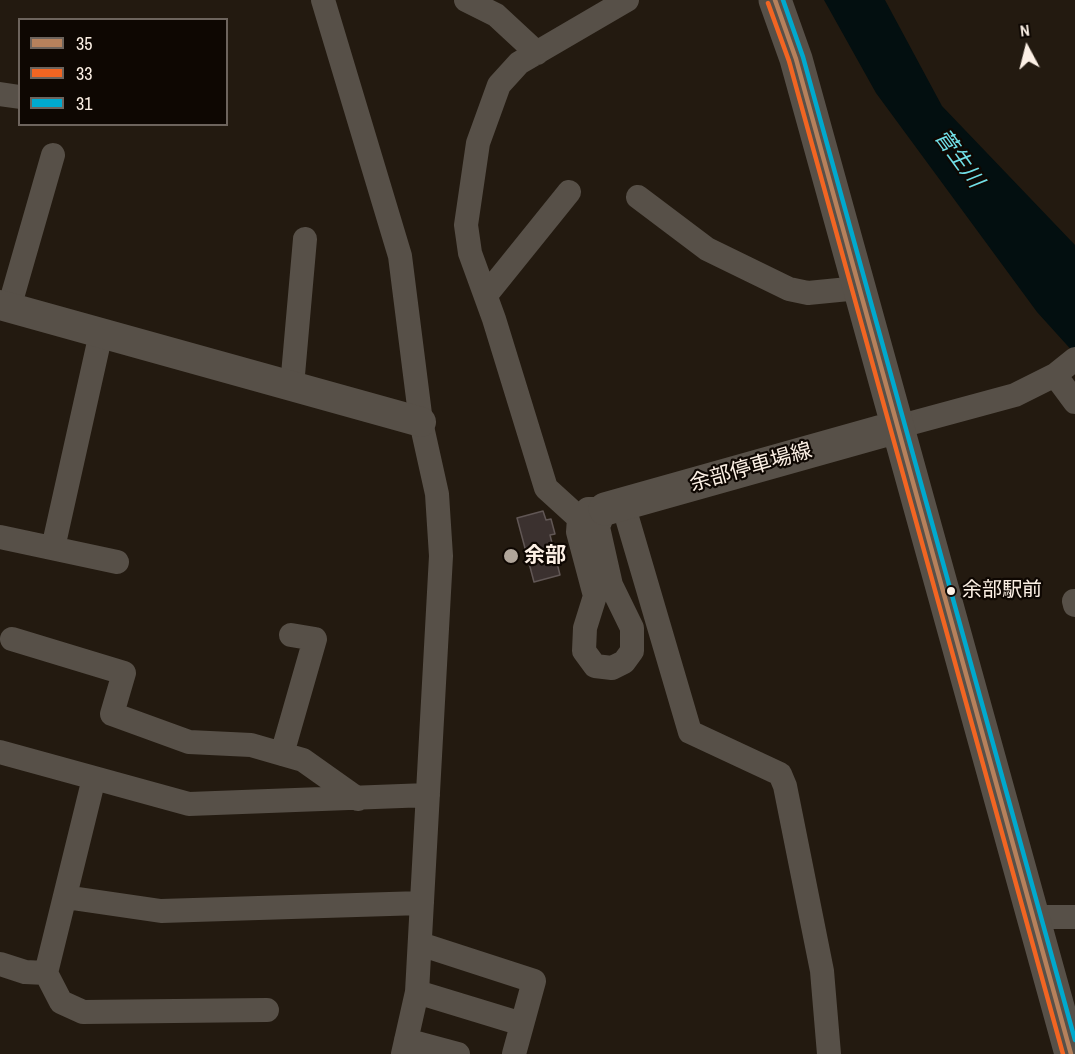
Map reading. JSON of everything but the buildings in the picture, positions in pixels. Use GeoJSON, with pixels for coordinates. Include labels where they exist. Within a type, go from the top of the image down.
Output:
{"type":"FeatureCollection","features":[{"type":"Feature","properties":{"kind":"main road"},"geometry":{"type":"LineString","coordinates":[[775,0],[796,59],[1071,1054]]}},
{"type":"Feature","properties":{"kind":"main road","name":"余部停車場線"},"geometry":{"type":"LineString","coordinates":[[602,511],[897,427]]}},
{"type":"Feature","properties":{"kind":"street"},"geometry":{"type":"LineString","coordinates":[[322,0],[400,256],[421,422],[437,494],[441,556],[420,944],[417,992],[405,1047],[458,1054]]}},
{"type":"Feature","properties":{"kind":"street"},"geometry":{"type":"LineString","coordinates":[[466,0],[496,15],[537,53]]}},
{"type":"Feature","properties":{"kind":"street"},"geometry":{"type":"LineString","coordinates":[[627,0],[519,63],[499,85],[478,143],[466,225],[470,254],[486,295],[546,488],[602,511],[690,732],[780,774],[797,837],[822,971],[829,1054]]}},
{"type":"Feature","properties":{"kind":"street"},"geometry":{"type":"LineString","coordinates":[[0,94],[18,97]]}},
{"type":"Feature","properties":{"kind":"street"},"geometry":{"type":"LineString","coordinates":[[53,155],[5,306],[421,422]]}},
{"type":"Feature","properties":{"kind":"street"},"geometry":{"type":"LineString","coordinates":[[486,295],[569,192]]}},
{"type":"Feature","properties":{"kind":"street"},"geometry":{"type":"LineString","coordinates":[[638,197],[707,249],[789,289],[808,293],[859,288]]}},
{"type":"Feature","properties":{"kind":"street"},"geometry":{"type":"LineString","coordinates":[[292,386],[304,239]]}},
{"type":"Feature","properties":{"kind":"street"},"geometry":{"type":"LineString","coordinates":[[53,548],[101,333]]}},
{"type":"Feature","properties":{"kind":"street"},"geometry":{"type":"LineString","coordinates":[[897,427],[989,404],[1065,367],[1075,402]]}},
{"type":"Feature","properties":{"kind":"street"},"geometry":{"type":"LineString","coordinates":[[602,511],[598,527],[610,585],[632,628],[632,651],[624,662],[612,668],[595,666],[584,651],[585,628],[595,596],[578,532],[602,511]]}},
{"type":"Feature","properties":{"kind":"street"},"geometry":{"type":"LineString","coordinates":[[0,537],[117,562]]}},
{"type":"Feature","properties":{"kind":"street"},"geometry":{"type":"LineString","coordinates":[[282,754],[315,639],[291,635]]}},
{"type":"Feature","properties":{"kind":"street"},"geometry":{"type":"LineString","coordinates":[[12,639],[124,673],[112,714],[189,742],[251,745],[303,760],[358,799]]}},
{"type":"Feature","properties":{"kind":"street"},"geometry":{"type":"LineString","coordinates":[[0,752],[189,804],[428,795]]}},
{"type":"Feature","properties":{"kind":"street"},"geometry":{"type":"LineString","coordinates":[[94,778],[46,973],[61,1002],[83,1012],[267,1010]]}},
{"type":"Feature","properties":{"kind":"street"},"geometry":{"type":"LineString","coordinates":[[65,897],[161,911],[422,903]]}},
{"type":"Feature","properties":{"kind":"street"},"geometry":{"type":"LineString","coordinates":[[1033,917],[1075,917]]}},
{"type":"Feature","properties":{"kind":"street"},"geometry":{"type":"LineString","coordinates":[[420,944],[534,981],[514,1054]]}},
{"type":"Feature","properties":{"kind":"street"},"geometry":{"type":"LineString","coordinates":[[0,964],[25,972],[46,973]]}},
{"type":"Feature","properties":{"kind":"street"},"geometry":{"type":"LineString","coordinates":[[417,992],[522,1024]]}},
{"type":"Feature","properties":{"kind":"water","name":"菅生川"},"geometry":{"type":"Polygon","coordinates":[[[824,0],[885,0],[942,106],[1075,245],[1075,354],[1037,312],[876,93],[824,0]]]}},
{"type":"Feature","properties":{"kind":"transit line","name":"35"},"geometry":{"type":"LineString","coordinates":[[775,0],[796,59],[1071,1054]]}},
{"type":"Feature","properties":{"kind":"transit line","name":"31"},"geometry":{"type":"LineString","coordinates":[[783,0],[803,57],[1075,1040]]}},
{"type":"Feature","properties":{"kind":"transit line","name":"33"},"geometry":{"type":"LineString","coordinates":[[768,3],[789,61],[1063,1054]]}},
{"type":"Feature","properties":{"kind":"place","name":"余部"},"geometry":{"type":"Point","coordinates":[511,556]}},
{"type":"Feature","properties":{"kind":"place","name":"余部駅前"},"geometry":{"type":"Point","coordinates":[951,591]}}]}
